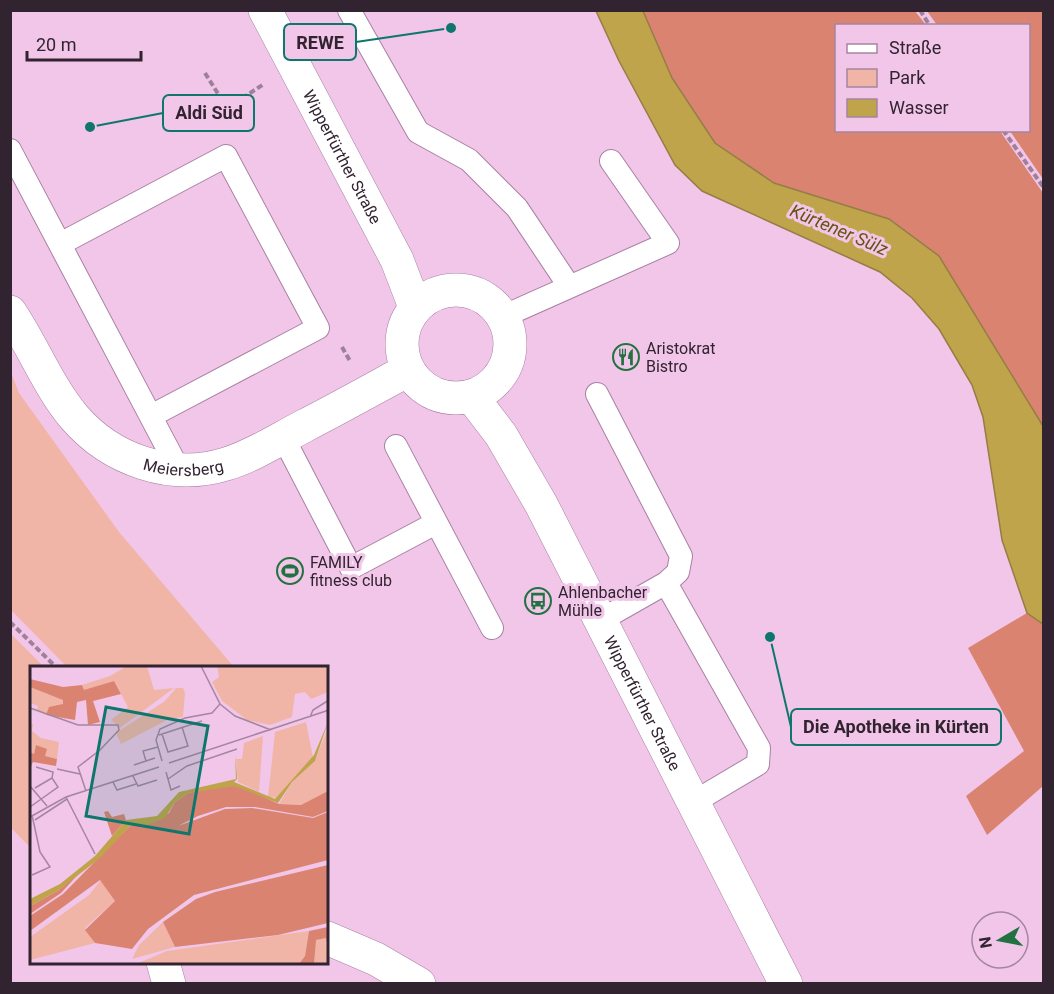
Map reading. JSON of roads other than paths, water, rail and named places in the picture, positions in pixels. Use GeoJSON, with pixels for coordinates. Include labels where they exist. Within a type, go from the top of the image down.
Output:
{"type":"FeatureCollection","features":[{"type":"Feature","properties":{"kind":"main road","name":"Wipperfürther Straße"},"geometry":{"type":"LineString","coordinates":[[265,10],[397,260],[415,307]]}},
{"type":"Feature","properties":{"kind":"main road"},"geometry":{"type":"LineString","coordinates":[[468,291],[494,305],[502,317],[510,346],[508,360],[501,374],[491,385],[471,397],[447,398],[431,393],[418,383],[408,370],[401,344],[403,331],[415,307],[440,292],[468,291]]}},
{"type":"Feature","properties":{"kind":"main road","name":"Meiersberg"},"geometry":{"type":"LineString","coordinates":[[10,312],[57,393],[75,418],[109,448],[147,466],[179,470],[226,464],[283,437],[408,370]]}},
{"type":"Feature","properties":{"kind":"main road","name":"Wipperfürther Straße"},"geometry":{"type":"LineString","coordinates":[[471,397],[501,435],[541,504],[786,984]]}},
{"type":"Feature","properties":{"kind":"main road"},"geometry":{"type":"LineString","coordinates":[[328,938],[376,959],[419,984]]}},
{"type":"Feature","properties":{"kind":"main road"},"geometry":{"type":"LineString","coordinates":[[163,964],[169,984]]}},
{"type":"Feature","properties":{"kind":"lane"},"geometry":{"type":"LineString","coordinates":[[349,10],[418,132],[469,160],[517,208],[568,286]]}},
{"type":"Feature","properties":{"kind":"lane"},"geometry":{"type":"LineString","coordinates":[[10,150],[179,470]]}},
{"type":"Feature","properties":{"kind":"lane"},"geometry":{"type":"LineString","coordinates":[[60,244],[226,156],[318,328],[151,416]]}},
{"type":"Feature","properties":{"kind":"lane"},"geometry":{"type":"LineString","coordinates":[[502,317],[668,243],[611,161]]}},
{"type":"Feature","properties":{"kind":"lane"},"geometry":{"type":"LineString","coordinates":[[597,394],[681,555],[678,572],[666,583],[601,620]]}},
{"type":"Feature","properties":{"kind":"lane"},"geometry":{"type":"LineString","coordinates":[[283,437],[351,568],[436,523]]}},
{"type":"Feature","properties":{"kind":"lane"},"geometry":{"type":"LineString","coordinates":[[396,446],[492,628]]}},
{"type":"Feature","properties":{"kind":"lane"},"geometry":{"type":"LineString","coordinates":[[666,583],[759,748],[758,764],[694,802]]}},
{"type":"Feature","properties":{"kind":"water","name":"Kürtener Sülz"},"geometry":{"type":"Polygon","coordinates":[[[596,11],[643,11],[672,78],[715,143],[774,183],[889,219],[939,256],[1043,426],[1043,624],[1027,613],[1002,540],[983,417],[972,385],[939,329],[912,298],[880,272],[702,191],[675,165],[619,61],[596,11]]]}},
{"type":"Feature","properties":{"kind":"place","name":"REWE"},"geometry":{"type":"Point","coordinates":[451,28]}},
{"type":"Feature","properties":{"kind":"place","name":"Aldi Süd"},"geometry":{"type":"Point","coordinates":[90,127]}},
{"type":"Feature","properties":{"kind":"place","name":"Aristokrat Bistro"},"geometry":{"type":"Point","coordinates":[626,357]}},
{"type":"Feature","properties":{"kind":"place","name":"FAMILY fitness club"},"geometry":{"type":"Point","coordinates":[290,571]}},
{"type":"Feature","properties":{"kind":"place","name":"Ahlenbacher Mühle"},"geometry":{"type":"Point","coordinates":[538,601]}},
{"type":"Feature","properties":{"kind":"place","name":"Die Apotheke in Kürten"},"geometry":{"type":"Point","coordinates":[770,637]}}]}
